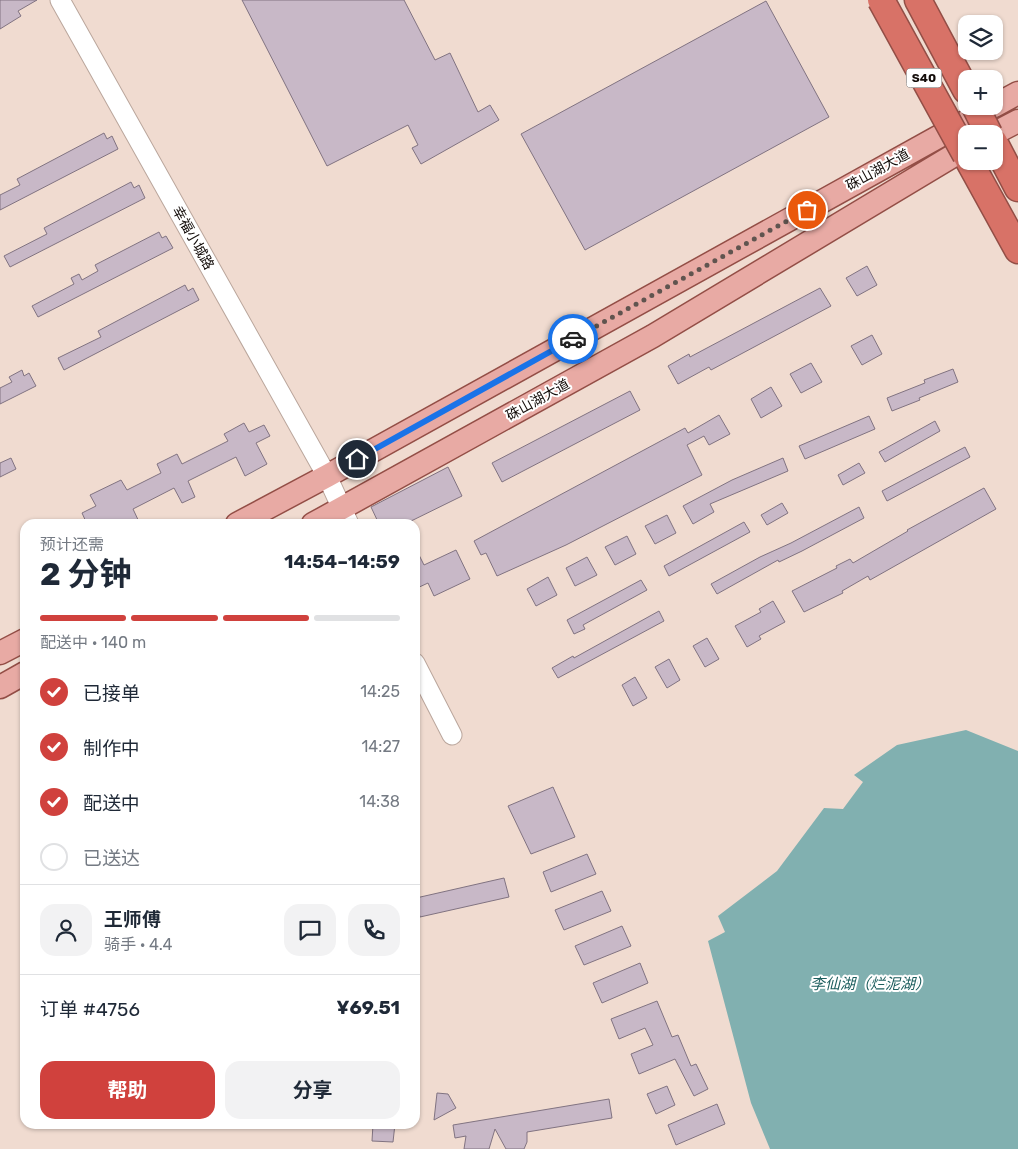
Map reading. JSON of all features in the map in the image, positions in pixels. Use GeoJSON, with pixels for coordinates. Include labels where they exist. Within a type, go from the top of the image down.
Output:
{"type":"FeatureCollection","features":[{"type":"Feature","properties":{"kind":"highway","name":"S40"},"geometry":{"type":"LineString","coordinates":[[881,0],[958,141]]}},
{"type":"Feature","properties":{"kind":"highway","name":"S40"},"geometry":{"type":"LineString","coordinates":[[918,0],[958,75]]}},
{"type":"Feature","properties":{"kind":"highway"},"geometry":{"type":"LineString","coordinates":[[1003,159],[1018,188]]}},
{"type":"Feature","properties":{"kind":"highway"},"geometry":{"type":"LineString","coordinates":[[974,170],[1018,250]]}},
{"type":"Feature","properties":{"kind":"main road","name":"硃山湖大道"},"geometry":{"type":"LineString","coordinates":[[1003,101],[1018,93]]}},
{"type":"Feature","properties":{"kind":"main road","name":"硃山湖大道"},"geometry":{"type":"LineString","coordinates":[[246,519],[980,115]]}},
{"type":"Feature","properties":{"kind":"main road"},"geometry":{"type":"LineString","coordinates":[[1003,129],[1018,121]]}},
{"type":"Feature","properties":{"kind":"main road","name":"硃山湖大道"},"geometry":{"type":"LineString","coordinates":[[334,519],[346,516],[653,336],[958,153]]}},
{"type":"Feature","properties":{"kind":"main road"},"geometry":{"type":"LineString","coordinates":[[984,170],[1018,235]]}},
{"type":"Feature","properties":{"kind":"main road"},"geometry":{"type":"LineString","coordinates":[[0,653],[20,643]]}},
{"type":"Feature","properties":{"kind":"main road"},"geometry":{"type":"LineString","coordinates":[[0,687],[20,676]]}},
{"type":"Feature","properties":{"kind":"street","name":"幸福小城路"},"geometry":{"type":"LineString","coordinates":[[60,0],[327,476],[346,516]]}},
{"type":"Feature","properties":{"kind":"street"},"geometry":{"type":"LineString","coordinates":[[420,672],[452,735]]}},
{"type":"Feature","properties":{"kind":"water","name":"李仙湖（烂泥湖）"},"geometry":{"type":"Polygon","coordinates":[[[966,730],[1018,751],[1018,1149],[770,1149],[751,1103],[708,941],[725,932],[718,916],[777,871],[824,808],[843,809],[863,782],[854,775],[897,745],[966,730]]]}},
{"type":"Feature","properties":{"kind":"building"},"geometry":{"type":"Polygon","coordinates":[[[0,0],[37,0],[18,11],[21,16],[0,29],[0,0]]]}},
{"type":"Feature","properties":{"kind":"building"},"geometry":{"type":"Polygon","coordinates":[[[242,0],[404,0],[435,60],[450,53],[478,112],[490,105],[499,120],[421,164],[412,148],[418,145],[408,125],[327,166],[242,0]]]}},
{"type":"Feature","properties":{"kind":"building"},"geometry":{"type":"Polygon","coordinates":[[[766,1],[829,117],[585,250],[521,134],[766,1]]]}},
{"type":"Feature","properties":{"kind":"building"},"geometry":{"type":"Polygon","coordinates":[[[104,133],[107,139],[112,136],[118,149],[0,210],[0,195],[20,185],[17,179],[104,133]]]}},
{"type":"Feature","properties":{"kind":"building"},"geometry":{"type":"Polygon","coordinates":[[[131,182],[134,188],[139,185],[145,198],[10,267],[4,256],[47,234],[44,228],[131,182]]]}},
{"type":"Feature","properties":{"kind":"building"},"geometry":{"type":"Polygon","coordinates":[[[159,232],[162,238],[166,236],[173,248],[38,317],[32,306],[74,284],[71,278],[79,274],[82,280],[98,271],[95,265],[159,232]]]}},
{"type":"Feature","properties":{"kind":"building"},"geometry":{"type":"Polygon","coordinates":[[[867,266],[877,285],[857,296],[846,278],[867,266]]]}},
{"type":"Feature","properties":{"kind":"building"},"geometry":{"type":"Polygon","coordinates":[[[185,285],[188,291],[193,288],[199,300],[64,370],[58,358],[101,337],[98,331],[185,285]]]}},
{"type":"Feature","properties":{"kind":"building"},"geometry":{"type":"Polygon","coordinates":[[[820,288],[831,306],[711,370],[709,367],[678,384],[668,366],[689,354],[690,357],[820,288]]]}},
{"type":"Feature","properties":{"kind":"building"},"geometry":{"type":"Polygon","coordinates":[[[872,335],[882,354],[862,365],[851,346],[872,335]]]}},
{"type":"Feature","properties":{"kind":"building"},"geometry":{"type":"Polygon","coordinates":[[[811,363],[822,382],[801,393],[790,374],[811,363]]]}},
{"type":"Feature","properties":{"kind":"building"},"geometry":{"type":"Polygon","coordinates":[[[953,369],[958,382],[892,411],[887,398],[925,383],[924,380],[953,369]]]}},
{"type":"Feature","properties":{"kind":"building"},"geometry":{"type":"Polygon","coordinates":[[[22,370],[24,376],[29,373],[36,386],[0,404],[0,388],[12,382],[9,377],[22,370]]]}},
{"type":"Feature","properties":{"kind":"building"},"geometry":{"type":"Polygon","coordinates":[[[771,387],[782,406],[761,418],[751,399],[771,387]]]}},
{"type":"Feature","properties":{"kind":"building"},"geometry":{"type":"Polygon","coordinates":[[[630,391],[640,410],[502,482],[492,463],[630,391]]]}},
{"type":"Feature","properties":{"kind":"building"},"geometry":{"type":"Polygon","coordinates":[[[719,415],[730,434],[709,445],[704,436],[687,445],[702,475],[566,545],[497,576],[486,553],[481,555],[474,541],[685,428],[688,433],[719,415]]]}},
{"type":"Feature","properties":{"kind":"building"},"geometry":{"type":"Polygon","coordinates":[[[869,416],[875,429],[805,459],[799,446],[869,416]]]}},
{"type":"Feature","properties":{"kind":"building"},"geometry":{"type":"Polygon","coordinates":[[[935,421],[940,431],[885,462],[879,452],[935,421]]]}},
{"type":"Feature","properties":{"kind":"building"},"geometry":{"type":"Polygon","coordinates":[[[244,423],[249,432],[264,425],[270,436],[256,443],[267,464],[245,476],[236,457],[188,481],[195,497],[182,503],[174,488],[133,509],[138,519],[85,519],[82,513],[96,506],[90,495],[121,480],[127,490],[161,473],[157,464],[177,454],[182,464],[228,441],[224,434],[244,423]]]}},
{"type":"Feature","properties":{"kind":"building"},"geometry":{"type":"Polygon","coordinates":[[[965,447],[970,457],[887,501],[882,491],[965,447]]]}},
{"type":"Feature","properties":{"kind":"building"},"geometry":{"type":"Polygon","coordinates":[[[11,458],[16,469],[0,477],[0,463],[11,458]]]}},
{"type":"Feature","properties":{"kind":"building"},"geometry":{"type":"Polygon","coordinates":[[[783,458],[788,471],[710,504],[714,512],[693,524],[683,506],[732,480],[783,458]]]}},
{"type":"Feature","properties":{"kind":"building"},"geometry":{"type":"Polygon","coordinates":[[[859,463],[865,473],[843,485],[838,475],[859,463]]]}},
{"type":"Feature","properties":{"kind":"building"},"geometry":{"type":"Polygon","coordinates":[[[448,467],[462,496],[415,519],[377,519],[371,507],[448,467]]]}},
{"type":"Feature","properties":{"kind":"building"},"geometry":{"type":"Polygon","coordinates":[[[984,488],[996,509],[870,580],[868,576],[842,591],[843,593],[804,612],[792,591],[837,568],[836,566],[850,559],[853,563],[907,530],[984,488]]]}},
{"type":"Feature","properties":{"kind":"building"},"geometry":{"type":"Polygon","coordinates":[[[782,503],[788,513],[767,525],[761,515],[782,503]]]}},
{"type":"Feature","properties":{"kind":"building"},"geometry":{"type":"Polygon","coordinates":[[[859,507],[864,518],[802,551],[779,562],[778,560],[717,594],[711,584],[760,557],[859,507]]]}},
{"type":"Feature","properties":{"kind":"building"},"geometry":{"type":"Polygon","coordinates":[[[667,515],[676,533],[655,544],[645,526],[667,515]]]}},
{"type":"Feature","properties":{"kind":"building"},"geometry":{"type":"Polygon","coordinates":[[[744,522],[750,532],[669,576],[664,566],[744,522]]]}},
{"type":"Feature","properties":{"kind":"building"},"geometry":{"type":"Polygon","coordinates":[[[627,536],[636,554],[615,565],[605,547],[627,536]]]}},
{"type":"Feature","properties":{"kind":"building"},"geometry":{"type":"Polygon","coordinates":[[[456,550],[470,579],[434,596],[428,583],[420,587],[420,557],[424,565],[456,550]]]}},
{"type":"Feature","properties":{"kind":"building"},"geometry":{"type":"Polygon","coordinates":[[[587,557],[597,575],[575,586],[566,568],[587,557]]]}},
{"type":"Feature","properties":{"kind":"building"},"geometry":{"type":"Polygon","coordinates":[[[548,577],[557,595],[536,606],[527,589],[548,577]]]}},
{"type":"Feature","properties":{"kind":"building"},"geometry":{"type":"Polygon","coordinates":[[[641,580],[647,590],[583,625],[585,629],[574,634],[567,620],[641,580]]]}},
{"type":"Feature","properties":{"kind":"building"},"geometry":{"type":"Polygon","coordinates":[[[773,601],[785,622],[759,636],[761,639],[747,647],[735,626],[761,612],[759,609],[773,601]]]}},
{"type":"Feature","properties":{"kind":"building"},"geometry":{"type":"Polygon","coordinates":[[[659,611],[664,621],[558,678],[552,668],[573,656],[574,658],[659,611]]]}},
{"type":"Feature","properties":{"kind":"building"},"geometry":{"type":"Polygon","coordinates":[[[707,638],[719,659],[705,667],[693,646],[707,638]]]}},
{"type":"Feature","properties":{"kind":"building"},"geometry":{"type":"Polygon","coordinates":[[[669,659],[680,680],[667,688],[655,667],[669,659]]]}},
{"type":"Feature","properties":{"kind":"building"},"geometry":{"type":"Polygon","coordinates":[[[635,677],[647,698],[633,706],[622,685],[635,677]]]}},
{"type":"Feature","properties":{"kind":"building"},"geometry":{"type":"Polygon","coordinates":[[[553,787],[575,837],[531,854],[508,806],[553,787]]]}},
{"type":"Feature","properties":{"kind":"building"},"geometry":{"type":"Polygon","coordinates":[[[587,854],[596,874],[551,892],[543,872],[587,854]]]}},
{"type":"Feature","properties":{"kind":"building"},"geometry":{"type":"Polygon","coordinates":[[[504,878],[509,897],[420,917],[420,897],[504,878]]]}},
{"type":"Feature","properties":{"kind":"building"},"geometry":{"type":"Polygon","coordinates":[[[602,891],[611,911],[564,930],[555,910],[602,891]]]}},
{"type":"Feature","properties":{"kind":"building"},"geometry":{"type":"Polygon","coordinates":[[[622,926],[631,946],[584,965],[575,946],[622,926]]]}},
{"type":"Feature","properties":{"kind":"building"},"geometry":{"type":"Polygon","coordinates":[[[640,963],[648,983],[602,1003],[593,983],[640,963]]]}},
{"type":"Feature","properties":{"kind":"building"},"geometry":{"type":"Polygon","coordinates":[[[657,1001],[672,1037],[678,1035],[691,1066],[696,1064],[708,1089],[694,1096],[675,1059],[639,1074],[631,1054],[653,1045],[645,1028],[619,1039],[611,1019],[657,1001]]]}},
{"type":"Feature","properties":{"kind":"building"},"geometry":{"type":"Polygon","coordinates":[[[667,1086],[675,1105],[656,1114],[647,1094],[667,1086]]]}},
{"type":"Feature","properties":{"kind":"building"},"geometry":{"type":"Polygon","coordinates":[[[437,1093],[448,1094],[456,1108],[434,1120],[437,1093]]]}},
{"type":"Feature","properties":{"kind":"building"},"geometry":{"type":"Polygon","coordinates":[[[609,1099],[612,1118],[527,1132],[527,1142],[524,1149],[506,1149],[495,1129],[489,1149],[464,1149],[466,1136],[455,1138],[453,1125],[609,1099]]]}},
{"type":"Feature","properties":{"kind":"building"},"geometry":{"type":"Polygon","coordinates":[[[717,1104],[725,1124],[676,1145],[668,1125],[717,1104]]]}},
{"type":"Feature","properties":{"kind":"building"},"geometry":{"type":"Polygon","coordinates":[[[373,1129],[394,1129],[393,1142],[372,1141],[373,1129]]]}},
{"type":"Feature","properties":{"kind":"way so far"},"geometry":{"type":"LineString","coordinates":[[573,339],[807,210]]}},
{"type":"Feature","properties":{"kind":"route"},"geometry":{"type":"LineString","coordinates":[[357,459],[573,339]]}}]}
